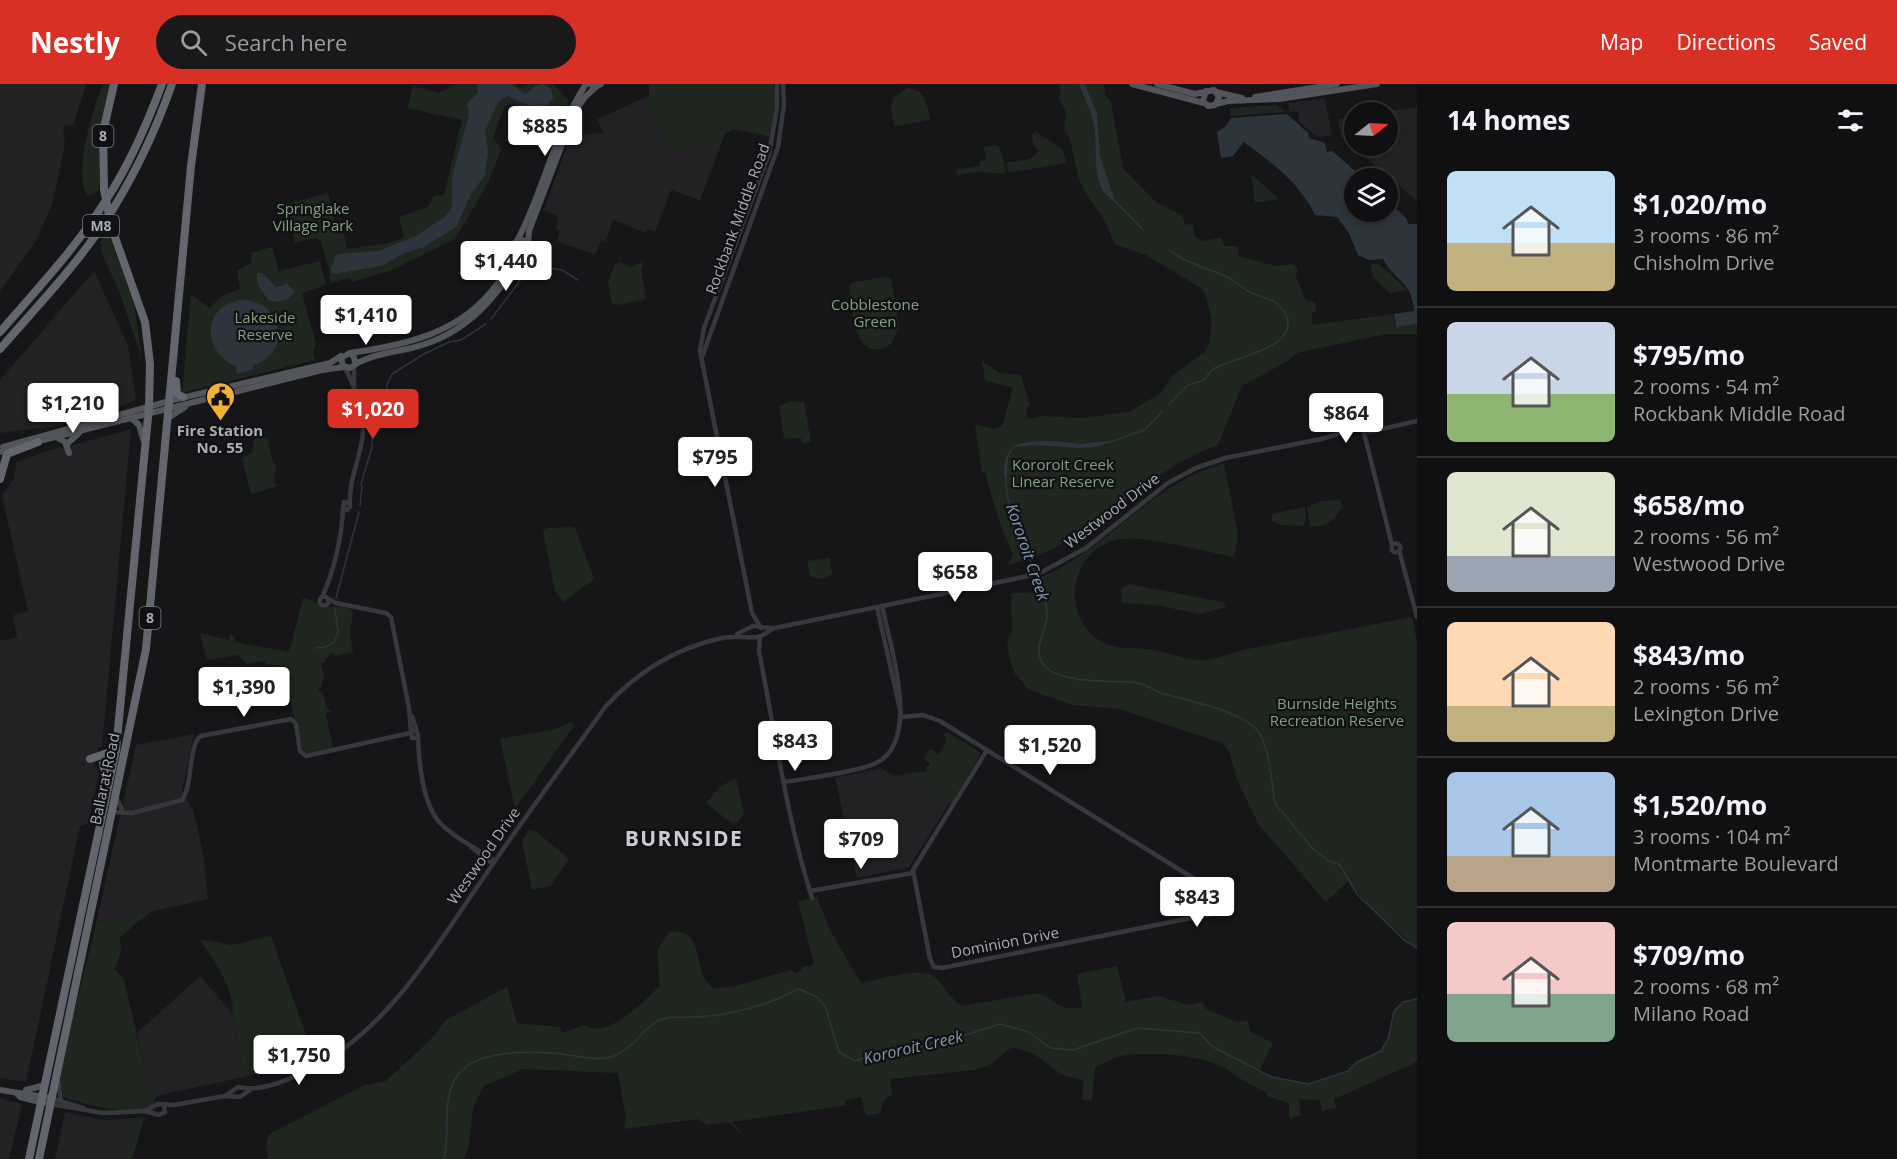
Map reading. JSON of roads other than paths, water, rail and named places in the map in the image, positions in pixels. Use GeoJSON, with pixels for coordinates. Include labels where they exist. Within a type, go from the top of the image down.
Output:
{"type":"FeatureCollection","features":[{"type":"Feature","properties":{"kind":"highway","name":"8"},"geometry":{"type":"LineString","coordinates":[[114,84],[103,132],[104,189],[111,226],[145,322],[150,364],[149,410]]}},
{"type":"Feature","properties":{"kind":"highway","name":"M8"},"geometry":{"type":"LineString","coordinates":[[0,333],[75,244],[108,197],[139,140],[162,84]]}},
{"type":"Feature","properties":{"kind":"highway","name":"M8"},"geometry":{"type":"LineString","coordinates":[[0,349],[75,261],[113,210],[147,146],[172,84]]}},
{"type":"Feature","properties":{"kind":"highway","name":"8"},"geometry":{"type":"LineString","coordinates":[[169,404],[191,166],[202,84]]}},
{"type":"Feature","properties":{"kind":"highway"},"geometry":{"type":"LineString","coordinates":[[175,334],[176,390],[183,397]]}},
{"type":"Feature","properties":{"kind":"highway","name":"Ballarat Road"},"geometry":{"type":"LineString","coordinates":[[29,1159],[107,815],[115,795],[146,649],[169,404]]}},
{"type":"Feature","properties":{"kind":"highway","name":"Ballarat Road"},"geometry":{"type":"LineString","coordinates":[[39,1159],[107,815],[109,785],[116,750],[149,410]]}},
{"type":"Feature","properties":{"kind":"highway"},"geometry":{"type":"LineString","coordinates":[[1,476],[5,455],[38,442]]}},
{"type":"Feature","properties":{"kind":"highway"},"geometry":{"type":"LineString","coordinates":[[0,457],[1,476]]}},
{"type":"Feature","properties":{"kind":"highway"},"geometry":{"type":"LineString","coordinates":[[90,759],[116,750]]}},
{"type":"Feature","properties":{"kind":"highway"},"geometry":{"type":"LineString","coordinates":[[103,764],[109,785]]}},
{"type":"Feature","properties":{"kind":"main road"},"geometry":{"type":"LineString","coordinates":[[1132,84],[1192,98],[1210,106],[1224,101],[1267,100],[1333,87]]}},
{"type":"Feature","properties":{"kind":"main road"},"geometry":{"type":"LineString","coordinates":[[1157,84],[1195,94],[1206,91],[1239,98],[1377,84]]}},
{"type":"Feature","properties":{"kind":"main road"},"geometry":{"type":"LineString","coordinates":[[0,450],[149,410],[183,397],[280,377],[330,363],[350,353],[375,350],[431,335],[479,310],[509,267],[567,114],[594,85]]}},
{"type":"Feature","properties":{"kind":"main road"},"geometry":{"type":"LineString","coordinates":[[280,377],[345,367],[365,358],[431,342],[457,329],[499,292],[528,250],[529,231],[574,113],[594,85]]}},
{"type":"Feature","properties":{"kind":"main road"},"geometry":{"type":"LineString","coordinates":[[1205,104],[1202,99],[1206,91]]}},
{"type":"Feature","properties":{"kind":"main road"},"geometry":{"type":"LineString","coordinates":[[1216,92],[1219,97],[1216,104]]}},
{"type":"Feature","properties":{"kind":"main road"},"geometry":{"type":"LineString","coordinates":[[517,242],[523,241],[528,245]]}},
{"type":"Feature","properties":{"kind":"main road"},"geometry":{"type":"LineString","coordinates":[[514,251],[518,255],[524,255]]}},
{"type":"Feature","properties":{"kind":"main road"},"geometry":{"type":"LineString","coordinates":[[350,353],[354,357],[354,364]]}},
{"type":"Feature","properties":{"kind":"main road"},"geometry":{"type":"LineString","coordinates":[[342,356],[340,362],[345,367]]}},
{"type":"Feature","properties":{"kind":"main road"},"geometry":{"type":"LineString","coordinates":[[168,418],[194,402],[225,390]]}},
{"type":"Feature","properties":{"kind":"main road"},"geometry":{"type":"LineString","coordinates":[[169,404],[194,402]]}},
{"type":"Feature","properties":{"kind":"main road"},"geometry":{"type":"LineString","coordinates":[[0,450],[38,442],[64,432],[96,426],[149,410]]}},
{"type":"Feature","properties":{"kind":"main road"},"geometry":{"type":"LineString","coordinates":[[130,417],[141,429],[145,450]]}},
{"type":"Feature","properties":{"kind":"main road"},"geometry":{"type":"LineString","coordinates":[[68,443],[75,434],[96,426]]}},
{"type":"Feature","properties":{"kind":"main road"},"geometry":{"type":"LineString","coordinates":[[56,437],[63,440],[69,453]]}},
{"type":"Feature","properties":{"kind":"main road"},"geometry":{"type":"LineString","coordinates":[[19,1092],[45,1085]]}},
{"type":"Feature","properties":{"kind":"main road"},"geometry":{"type":"LineString","coordinates":[[0,1090],[19,1092],[51,1101]]}},
{"type":"Feature","properties":{"kind":"main road"},"geometry":{"type":"LineString","coordinates":[[19,1092],[32,1100],[42,1099]]}},
{"type":"Feature","properties":{"kind":"main road"},"geometry":{"type":"LineString","coordinates":[[32,1100],[38,1117]]}},
{"type":"Feature","properties":{"kind":"street","name":"Rockbank Middle Road"},"geometry":{"type":"LineString","coordinates":[[759,626],[752,614],[702,359],[704,328],[772,144],[777,108],[777,84]]}},
{"type":"Feature","properties":{"kind":"street","name":"Rockbank Middle Road"},"geometry":{"type":"LineString","coordinates":[[702,359],[780,140],[784,104],[783,84]]}},
{"type":"Feature","properties":{"kind":"street"},"geometry":{"type":"LineString","coordinates":[[772,144],[780,140]]}},
{"type":"Feature","properties":{"kind":"street"},"geometry":{"type":"LineString","coordinates":[[765,165],[771,167]]}},
{"type":"Feature","properties":{"kind":"street"},"geometry":{"type":"LineString","coordinates":[[744,220],[750,222]]}},
{"type":"Feature","properties":{"kind":"street"},"geometry":{"type":"LineString","coordinates":[[354,364],[354,389],[362,435],[327,586],[326,600],[389,618],[394,630],[413,735],[433,813],[446,829],[494,862]]}},
{"type":"Feature","properties":{"kind":"street"},"geometry":{"type":"LineString","coordinates":[[345,367],[354,389]]}},
{"type":"Feature","properties":{"kind":"street","name":"Westwood Drive"},"geometry":{"type":"LineString","coordinates":[[243,1091],[271,1085],[313,1067],[363,1033],[407,984],[606,706],[628,684],[676,653],[759,626],[775,628],[1022,579],[1054,567],[1086,548],[1168,483],[1196,468],[1241,454],[1417,421]]}},
{"type":"Feature","properties":{"kind":"street","name":"Westwood Drive"},"geometry":{"type":"LineString","coordinates":[[1365,431],[1401,424]]}},
{"type":"Feature","properties":{"kind":"street"},"geometry":{"type":"LineString","coordinates":[[1365,431],[1389,532],[1404,565],[1417,617]]}},
{"type":"Feature","properties":{"kind":"street"},"geometry":{"type":"LineString","coordinates":[[785,782],[878,763],[897,739],[902,717],[880,607]]}},
{"type":"Feature","properties":{"kind":"street","name":"Rockbank Middle Road"},"geometry":{"type":"LineString","coordinates":[[750,628],[752,614]]}},
{"type":"Feature","properties":{"kind":"street"},"geometry":{"type":"LineString","coordinates":[[759,626],[761,636],[759,651]]}},
{"type":"Feature","properties":{"kind":"street"},"geometry":{"type":"LineString","coordinates":[[750,628],[759,651],[785,782],[812,898]]}},
{"type":"Feature","properties":{"kind":"street","name":"Westwood Drive"},"geometry":{"type":"LineString","coordinates":[[734,636],[761,636],[775,628]]}},
{"type":"Feature","properties":{"kind":"street"},"geometry":{"type":"LineString","coordinates":[[810,891],[913,873],[987,750],[932,717],[918,715],[902,717]]}},
{"type":"Feature","properties":{"kind":"street"},"geometry":{"type":"LineString","coordinates":[[107,815],[137,812],[178,803],[184,798],[196,747],[208,735],[293,719],[304,756],[413,735]]}},
{"type":"Feature","properties":{"kind":"street","name":"Dominion Drive"},"geometry":{"type":"LineString","coordinates":[[913,873],[930,959],[938,969],[1211,914],[1206,890],[1202,883],[987,750]]}},
{"type":"Feature","properties":{"kind":"street"},"geometry":{"type":"LineString","coordinates":[[115,795],[123,810]]}},
{"type":"Feature","properties":{"kind":"street"},"geometry":{"type":"LineString","coordinates":[[107,815],[123,810],[137,812]]}},
{"type":"Feature","properties":{"kind":"street"},"geometry":{"type":"LineString","coordinates":[[107,815],[130,813]]}},
{"type":"Feature","properties":{"kind":"street"},"geometry":{"type":"LineString","coordinates":[[57,1073],[61,1101]]}},
{"type":"Feature","properties":{"kind":"street"},"geometry":{"type":"LineString","coordinates":[[51,1101],[67,1108],[122,1114],[145,1111],[161,1115],[165,1108],[174,1106],[234,1094],[240,1098],[243,1091],[238,1087],[234,1094]]}},
{"type":"Feature","properties":{"kind":"street"},"geometry":{"type":"LineString","coordinates":[[51,1101],[61,1101],[91,1111]]}},
{"type":"Feature","properties":{"kind":"street"},"geometry":{"type":"LineString","coordinates":[[145,1111],[160,1103],[165,1108]]}},
{"type":"Feature","properties":{"kind":"street"},"geometry":{"type":"LineString","coordinates":[[154,1106],[155,1113]]}},
{"type":"Feature","properties":{"kind":"street"},"geometry":{"type":"LineString","coordinates":[[49,1113],[67,1108]]}},
{"type":"Feature","properties":{"kind":"waterway","name":"Kororoit Creek"},"geometry":{"type":"LineString","coordinates":[[1113,199],[1143,230]]}},
{"type":"Feature","properties":{"kind":"waterway","name":"Kororoit Creek"},"geometry":{"type":"LineString","coordinates":[[1169,404],[1186,387],[1202,381],[1215,368],[1273,344],[1282,337],[1287,328],[1284,311],[1276,303],[1248,291],[1229,278],[1185,260],[1171,251]]}},
{"type":"Feature","properties":{"kind":"waterway"},"geometry":{"type":"LineString","coordinates":[[491,319],[529,269],[543,267],[562,270],[578,280]]}},
{"type":"Feature","properties":{"kind":"waterway"},"geometry":{"type":"LineString","coordinates":[[361,484],[372,447],[373,418],[387,400],[387,385],[392,374],[424,354],[449,342],[461,340],[486,324]]}},
{"type":"Feature","properties":{"kind":"waterway","name":"Kororoit Creek"},"geometry":{"type":"LineString","coordinates":[[1110,442],[1144,430],[1162,412]]}},
{"type":"Feature","properties":{"kind":"waterway","name":"Kororoit Creek"},"geometry":{"type":"LineString","coordinates":[[1006,478],[1012,514],[1035,573]]}},
{"type":"Feature","properties":{"kind":"waterway"},"geometry":{"type":"LineString","coordinates":[[360,506],[362,486]]}},
{"type":"Feature","properties":{"kind":"waterway"},"geometry":{"type":"LineString","coordinates":[[336,598],[359,512]]}},
{"type":"Feature","properties":{"kind":"waterway","name":"Kororoit Creek"},"geometry":{"type":"LineString","coordinates":[[1037,577],[1047,612],[1039,655],[1047,668],[1057,674],[1082,680],[1140,683],[1161,693],[1230,713],[1253,726],[1263,740],[1274,800],[1278,807],[1313,849],[1327,860],[1340,865],[1357,894],[1403,939],[1417,948]]}},
{"type":"Feature","properties":{"kind":"waterway"},"geometry":{"type":"LineString","coordinates":[[316,648],[326,647],[334,642],[338,632],[335,609]]}},
{"type":"Feature","properties":{"kind":"waterway","name":"Kororoit Creek"},"geometry":{"type":"LineString","coordinates":[[444,1159],[449,1094],[458,1075],[477,1061],[516,1052],[560,1054],[594,1059],[607,1058],[623,1051],[652,1024],[662,1019],[734,1012],[761,1005],[799,989],[817,997],[825,1006],[839,1052],[855,1061],[883,1051],[933,1045],[1000,1024],[1029,1032],[1050,1048],[1073,1050],[1137,1028],[1199,1033],[1213,1047],[1272,1077],[1309,1084],[1348,1071],[1357,1062],[1381,1051],[1388,1039],[1394,1011],[1403,1002],[1417,999]]}},
{"type":"Feature","properties":{"kind":"place","name":"Fire Station No. 55"},"geometry":{"type":"Point","coordinates":[220,422]}},
{"type":"Feature","properties":{"kind":"district","name":"BURNSIDE"},"geometry":{"type":"Point","coordinates":[684,839]}},
{"type":"Feature","properties":{"kind":"park label","name":"Springlake Village Park"},"geometry":{"type":"Point","coordinates":[313,218]}},
{"type":"Feature","properties":{"kind":"park label","name":"Cobblestone Green"},"geometry":{"type":"Point","coordinates":[875,314]}},
{"type":"Feature","properties":{"kind":"park label","name":"Lakeside Reserve"},"geometry":{"type":"Point","coordinates":[265,326]}},
{"type":"Feature","properties":{"kind":"park label","name":"Kororoit Creek Linear Reserve"},"geometry":{"type":"Point","coordinates":[1063,474]}},
{"type":"Feature","properties":{"kind":"park label","name":"Burnside Heights Recreation Reserve"},"geometry":{"type":"Point","coordinates":[1337,712]}}]}
